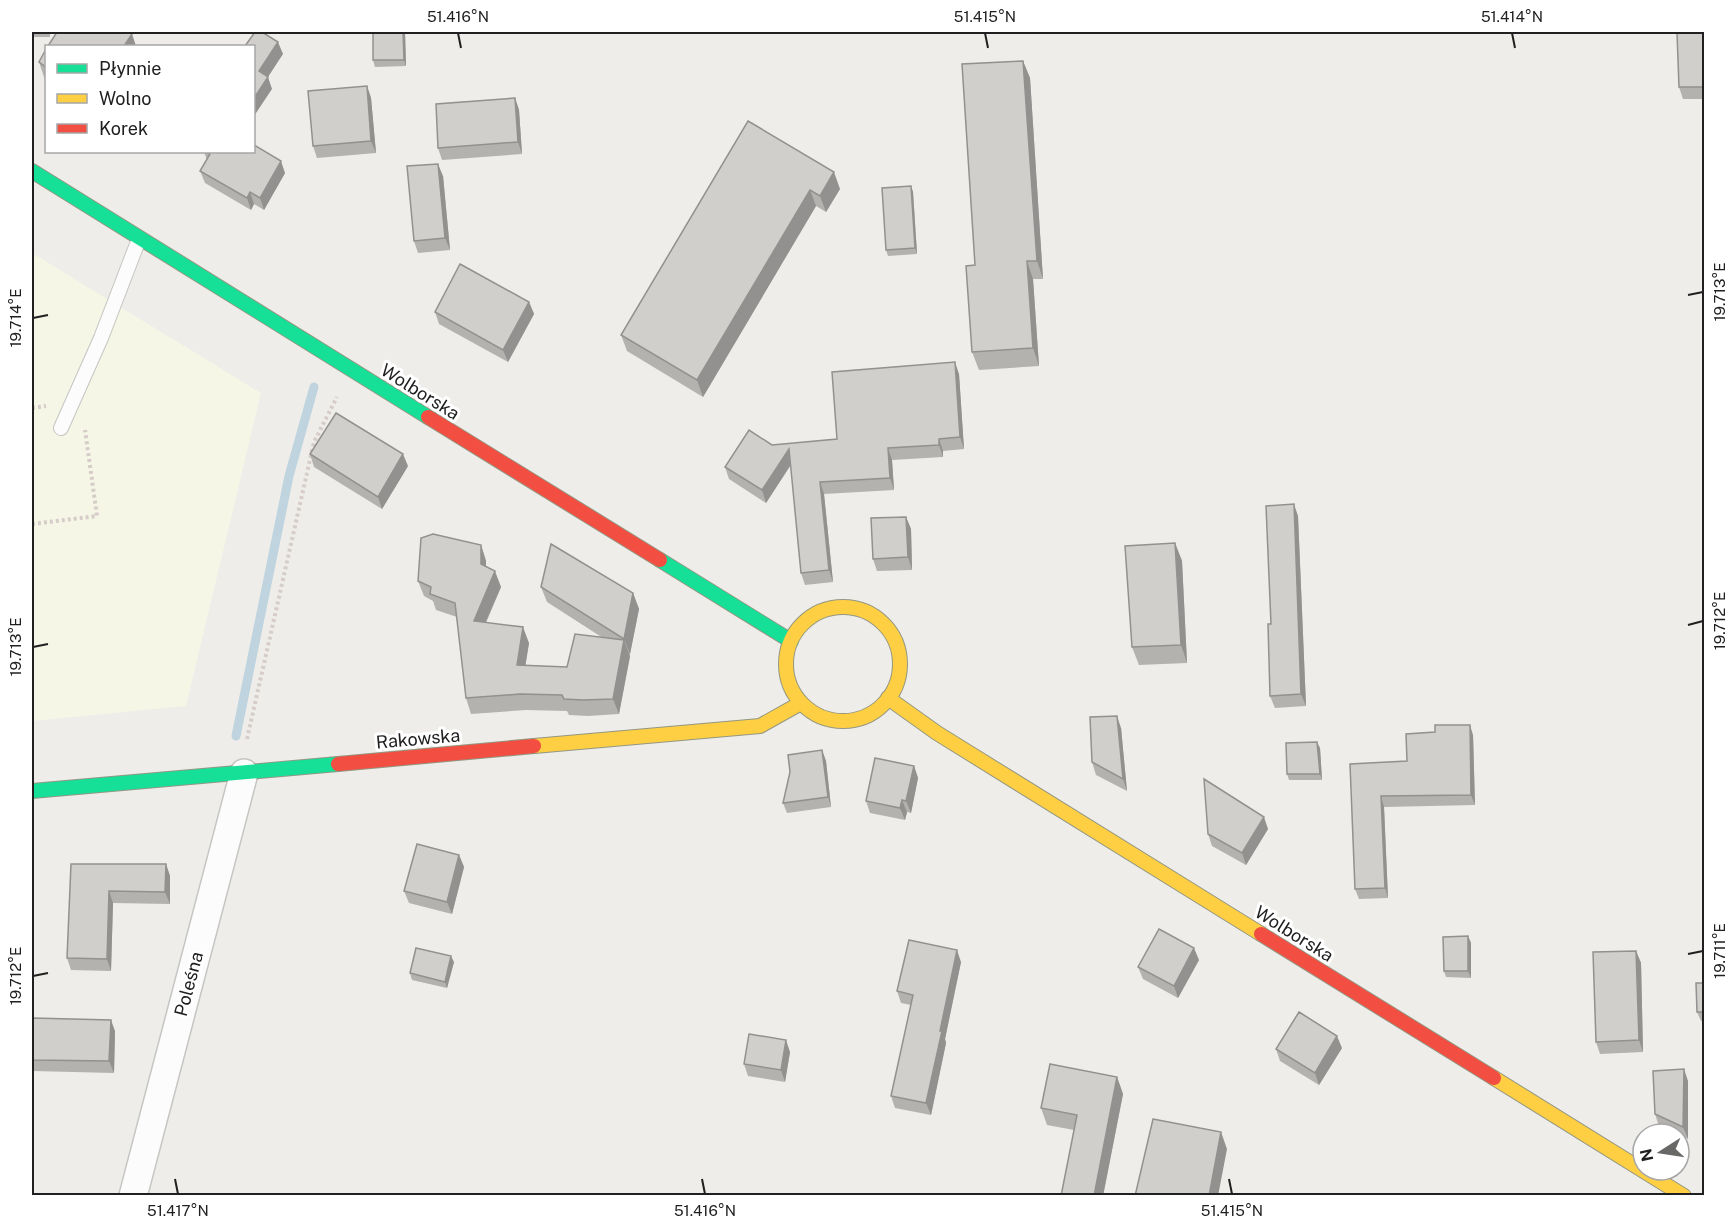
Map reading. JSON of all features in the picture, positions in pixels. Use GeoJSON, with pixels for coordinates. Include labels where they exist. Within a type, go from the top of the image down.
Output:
{"type":"FeatureCollection","features":[{"type":"Feature","properties":{"kind":"main road","name":"Wolborska"},"geometry":{"type":"LineString","coordinates":[[32,171],[351,371],[791,640]]}},
{"type":"Feature","properties":{"kind":"main road"},"geometry":{"type":"LineString","coordinates":[[842,607],[858,609],[873,615],[894,639],[899,654],[900,669],[888,698],[876,710],[862,718],[846,721],[829,719],[813,713],[801,703],[788,680],[786,666],[791,640],[799,627],[811,616],[826,609],[842,607]]}},
{"type":"Feature","properties":{"kind":"main road","name":"Wolborska"},"geometry":{"type":"LineString","coordinates":[[888,698],[947,739],[1684,1196]]}},
{"type":"Feature","properties":{"kind":"main road","name":"Rakowska"},"geometry":{"type":"LineString","coordinates":[[32,791],[760,726],[801,703]]}},
{"type":"Feature","properties":{"kind":"street","name":"Poleśna"},"geometry":{"type":"LineString","coordinates":[[133,1196],[244,773]]}},
{"type":"Feature","properties":{"kind":"lane"},"geometry":{"type":"LineString","coordinates":[[61,428],[101,338],[139,239]]}},
{"type":"Feature","properties":{"kind":"path"},"geometry":{"type":"LineString","coordinates":[[244,773],[247,734],[314,442],[351,371]]}},
{"type":"Feature","properties":{"kind":"path"},"geometry":{"type":"LineString","coordinates":[[32,408],[81,401],[97,516],[32,525]]}},
{"type":"Feature","properties":{"kind":"shaded area"},"geometry":{"type":"Polygon","coordinates":[[[32,253],[261,393],[186,706],[32,721],[32,253]]]}},
{"type":"Feature","properties":{"kind":"building"},"geometry":{"type":"Polygon","coordinates":[[[57,32],[128,32],[132,34],[125,45],[49,45],[57,32]]]}},
{"type":"Feature","properties":{"kind":"building"},"geometry":{"type":"Polygon","coordinates":[[[255,32],[262,32],[278,42],[259,71],[268,77],[255,96],[255,45],[246,45],[255,32]]]}},
{"type":"Feature","properties":{"kind":"building"},"geometry":{"type":"Polygon","coordinates":[[[373,32],[403,32],[404,60],[373,60],[373,32]]]}},
{"type":"Feature","properties":{"kind":"building"},"geometry":{"type":"Polygon","coordinates":[[[1677,33],[1704,33],[1704,87],[1679,87],[1677,33]]]}},
{"type":"Feature","properties":{"kind":"building"},"geometry":{"type":"Polygon","coordinates":[[[45,51],[45,66],[39,62],[45,51]]]}},
{"type":"Feature","properties":{"kind":"building"},"geometry":{"type":"Polygon","coordinates":[[[1023,61],[1037,261],[1027,261],[1033,348],[972,352],[966,266],[975,265],[962,64],[1023,61]]]}},
{"type":"Feature","properties":{"kind":"building"},"geometry":{"type":"Polygon","coordinates":[[[367,86],[371,141],[313,146],[308,91],[367,86]]]}},
{"type":"Feature","properties":{"kind":"building"},"geometry":{"type":"Polygon","coordinates":[[[515,98],[518,142],[438,148],[436,104],[515,98]]]}},
{"type":"Feature","properties":{"kind":"building"},"geometry":{"type":"Polygon","coordinates":[[[748,121],[834,172],[820,196],[810,190],[697,380],[621,335],[748,121]]]}},
{"type":"Feature","properties":{"kind":"building"},"geometry":{"type":"Polygon","coordinates":[[[255,146],[281,161],[260,198],[250,192],[247,198],[200,171],[210,154],[208,153],[255,153],[255,146]]]}},
{"type":"Feature","properties":{"kind":"building"},"geometry":{"type":"Polygon","coordinates":[[[438,164],[445,238],[414,241],[407,166],[438,164]]]}},
{"type":"Feature","properties":{"kind":"building"},"geometry":{"type":"Polygon","coordinates":[[[911,186],[915,248],[886,250],[882,188],[911,186]]]}},
{"type":"Feature","properties":{"kind":"building"},"geometry":{"type":"Polygon","coordinates":[[[460,264],[529,302],[503,350],[435,312],[460,264]]]}},
{"type":"Feature","properties":{"kind":"building"},"geometry":{"type":"Polygon","coordinates":[[[955,362],[960,437],[939,439],[939,445],[888,448],[890,478],[820,482],[829,570],[801,573],[789,449],[762,490],[725,467],[749,430],[772,445],[837,439],[832,372],[955,362]]]}},
{"type":"Feature","properties":{"kind":"building"},"geometry":{"type":"Polygon","coordinates":[[[336,413],[403,454],[378,497],[310,454],[336,413]]]}},
{"type":"Feature","properties":{"kind":"building"},"geometry":{"type":"Polygon","coordinates":[[[1294,504],[1301,694],[1270,696],[1268,624],[1271,624],[1266,506],[1294,504]]]}},
{"type":"Feature","properties":{"kind":"building"},"geometry":{"type":"Polygon","coordinates":[[[906,517],[908,557],[873,559],[871,518],[906,517]]]}},
{"type":"Feature","properties":{"kind":"building"},"geometry":{"type":"Polygon","coordinates":[[[433,534],[481,545],[481,564],[495,571],[474,621],[523,627],[517,665],[567,667],[575,634],[624,640],[613,699],[564,699],[562,695],[520,694],[466,698],[455,603],[430,594],[431,587],[418,581],[421,538],[433,534]]]}},
{"type":"Feature","properties":{"kind":"building"},"geometry":{"type":"Polygon","coordinates":[[[1175,543],[1181,645],[1132,647],[1125,546],[1175,543]]]}},
{"type":"Feature","properties":{"kind":"building"},"geometry":{"type":"Polygon","coordinates":[[[551,544],[633,593],[624,639],[541,587],[551,544]]]}},
{"type":"Feature","properties":{"kind":"building"},"geometry":{"type":"Polygon","coordinates":[[[1117,716],[1123,779],[1092,762],[1090,717],[1117,716]]]}},
{"type":"Feature","properties":{"kind":"building"},"geometry":{"type":"Polygon","coordinates":[[[1435,725],[1470,725],[1471,795],[1381,796],[1385,888],[1355,889],[1350,764],[1407,761],[1406,734],[1435,732],[1435,725]]]}},
{"type":"Feature","properties":{"kind":"building"},"geometry":{"type":"Polygon","coordinates":[[[1317,742],[1320,774],[1287,774],[1286,743],[1317,742]]]}},
{"type":"Feature","properties":{"kind":"building"},"geometry":{"type":"Polygon","coordinates":[[[822,750],[828,797],[783,803],[790,772],[788,755],[822,750]]]}},
{"type":"Feature","properties":{"kind":"building"},"geometry":{"type":"Polygon","coordinates":[[[875,758],[914,766],[906,801],[902,800],[900,808],[866,801],[875,758]]]}},
{"type":"Feature","properties":{"kind":"building"},"geometry":{"type":"Polygon","coordinates":[[[1204,779],[1264,817],[1242,853],[1208,834],[1204,779]]]}},
{"type":"Feature","properties":{"kind":"building"},"geometry":{"type":"Polygon","coordinates":[[[417,844],[459,855],[447,902],[404,891],[417,844]]]}},
{"type":"Feature","properties":{"kind":"building"},"geometry":{"type":"Polygon","coordinates":[[[71,864],[166,864],[165,892],[109,891],[107,959],[67,958],[71,864]]]}},
{"type":"Feature","properties":{"kind":"building"},"geometry":{"type":"Polygon","coordinates":[[[1159,929],[1194,948],[1174,986],[1138,967],[1159,929]]]}},
{"type":"Feature","properties":{"kind":"building"},"geometry":{"type":"Polygon","coordinates":[[[1468,936],[1468,971],[1444,971],[1443,937],[1468,936]]]}},
{"type":"Feature","properties":{"kind":"building"},"geometry":{"type":"Polygon","coordinates":[[[909,940],[957,950],[926,1103],[891,1096],[913,995],[897,991],[909,940]]]}},
{"type":"Feature","properties":{"kind":"building"},"geometry":{"type":"Polygon","coordinates":[[[416,948],[451,956],[445,982],[410,973],[416,948]]]}},
{"type":"Feature","properties":{"kind":"building"},"geometry":{"type":"Polygon","coordinates":[[[1636,951],[1639,1040],[1596,1042],[1593,952],[1636,951]]]}},
{"type":"Feature","properties":{"kind":"building"},"geometry":{"type":"Polygon","coordinates":[[[1696,983],[1704,983],[1704,1012],[1697,1012],[1696,983]]]}},
{"type":"Feature","properties":{"kind":"building"},"geometry":{"type":"Polygon","coordinates":[[[1299,1012],[1337,1036],[1315,1073],[1276,1049],[1299,1012]]]}},
{"type":"Feature","properties":{"kind":"building"},"geometry":{"type":"Polygon","coordinates":[[[32,1018],[111,1020],[109,1061],[32,1060],[32,1018]]]}},
{"type":"Feature","properties":{"kind":"building"},"geometry":{"type":"Polygon","coordinates":[[[749,1034],[786,1040],[781,1070],[744,1064],[749,1034]]]}},
{"type":"Feature","properties":{"kind":"building"},"geometry":{"type":"Polygon","coordinates":[[[1050,1064],[1117,1077],[1094,1196],[1061,1196],[1077,1115],[1041,1108],[1050,1064]]]}},
{"type":"Feature","properties":{"kind":"building"},"geometry":{"type":"Polygon","coordinates":[[[1684,1069],[1683,1122],[1672,1122],[1655,1114],[1653,1071],[1684,1069]]]}},
{"type":"Feature","properties":{"kind":"building"},"geometry":{"type":"Polygon","coordinates":[[[1153,1119],[1221,1132],[1209,1196],[1135,1196],[1153,1119]]]}},
{"type":"Feature","properties":{"kind":"waterway"},"geometry":{"type":"LineString","coordinates":[[236,736],[289,476],[314,387]]}},
{"type":"Feature","properties":{"kind":"traffic: fast"},"geometry":{"type":"LineString","coordinates":[[32,171],[428,417]]}},
{"type":"Feature","properties":{"kind":"traffic: fast"},"geometry":{"type":"LineString","coordinates":[[660,560],[791,641]]}},
{"type":"Feature","properties":{"kind":"traffic: fast"},"geometry":{"type":"LineString","coordinates":[[32,791],[338,764]]}},
{"type":"Feature","properties":{"kind":"traffic: slow"},"geometry":{"type":"LineString","coordinates":[[843,607],[865,612],[883,624],[895,642],[900,664],[895,686],[883,704],[865,716],[843,721],[821,716],[803,704],[791,686],[786,664],[791,642],[803,624],[821,612],[843,607]]}},
{"type":"Feature","properties":{"kind":"traffic: slow"},"geometry":{"type":"LineString","coordinates":[[888,698],[937,733],[1261,934]]}},
{"type":"Feature","properties":{"kind":"traffic: slow"},"geometry":{"type":"LineString","coordinates":[[534,746],[760,726],[801,703]]}},
{"type":"Feature","properties":{"kind":"traffic: slow"},"geometry":{"type":"LineString","coordinates":[[1494,1078],[1684,1196]]}},
{"type":"Feature","properties":{"kind":"traffic: jam"},"geometry":{"type":"LineString","coordinates":[[428,417],[660,560]]}},
{"type":"Feature","properties":{"kind":"traffic: jam"},"geometry":{"type":"LineString","coordinates":[[338,764],[534,746]]}},
{"type":"Feature","properties":{"kind":"traffic: jam"},"geometry":{"type":"LineString","coordinates":[[1261,934],[1494,1078]]}}]}
